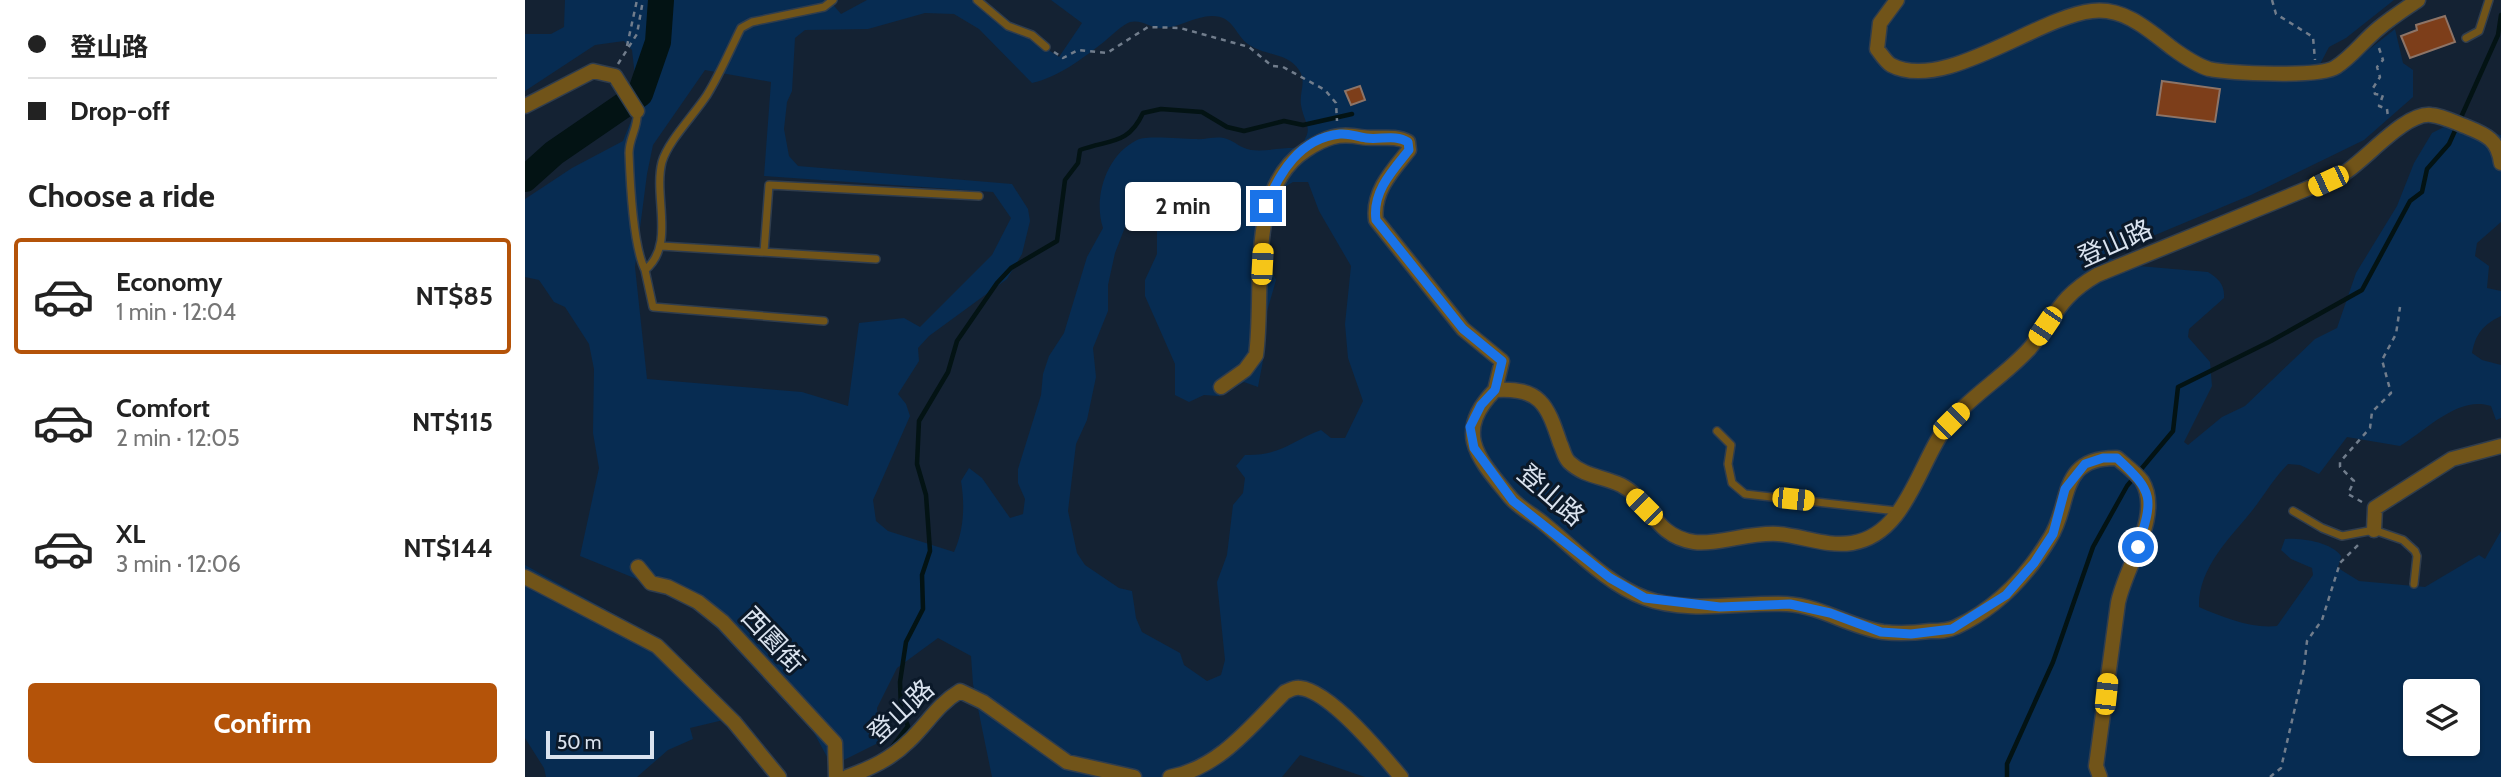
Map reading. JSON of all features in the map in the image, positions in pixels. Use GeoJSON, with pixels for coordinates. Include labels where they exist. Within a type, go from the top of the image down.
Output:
{"type":"FeatureCollection","features":[{"type":"Feature","properties":{"kind":"street"},"geometry":{"type":"LineString","coordinates":[[1897,0],[1880,23],[1877,49],[1890,65],[1913,71],[1946,67],[1972,59],[2045,25],[2080,12],[2098,10],[2118,13],[2141,24],[2187,59],[2209,69],[2315,74],[2335,68],[2380,27],[2418,0]]}},
{"type":"Feature","properties":{"kind":"street"},"geometry":{"type":"LineString","coordinates":[[525,106],[593,71],[616,76],[637,111]]}},
{"type":"Feature","properties":{"kind":"street","name":"登山路"},"geometry":{"type":"LineString","coordinates":[[2100,777],[2096,766],[2122,579],[2138,547],[2150,501],[2136,475],[2117,458],[2103,458],[2085,464],[2065,489],[2053,534],[2034,563],[2006,595],[1977,616],[1952,629],[1911,634],[1881,632],[1830,613],[1790,604],[1720,607],[1645,598],[1610,578],[1513,501],[1474,448],[1470,427],[1481,405],[1495,390],[1515,389],[1540,399],[1549,411],[1567,460],[1587,476],[1623,486],[1672,537],[1697,542],[1747,534],[1779,534],[1820,542],[1852,543],[1881,531],[1898,511],[1951,421],[2029,349],[2073,289],[2097,275],[2343,174],[2414,117],[2430,114],[2469,128],[2496,142],[2501,163]]}},
{"type":"Feature","properties":{"kind":"street"},"geometry":{"type":"LineString","coordinates":[[1221,387],[1245,370],[1256,355],[1266,206],[1279,173],[1290,160],[1314,144],[1329,136],[1343,134],[1368,138],[1400,137],[1408,142],[1409,150],[1381,187],[1374,207],[1376,220],[1463,329],[1502,361],[1495,390]]}},
{"type":"Feature","properties":{"kind":"street"},"geometry":{"type":"LineString","coordinates":[[2374,530],[2375,508],[2452,459],[2501,446]]}},
{"type":"Feature","properties":{"kind":"street","name":"西園街"},"geometry":{"type":"LineString","coordinates":[[638,567],[651,583],[668,587],[698,602],[723,622],[835,743],[836,777]]}},
{"type":"Feature","properties":{"kind":"street"},"geometry":{"type":"LineString","coordinates":[[525,577],[657,646],[734,722],[779,777]]}},
{"type":"Feature","properties":{"kind":"street"},"geometry":{"type":"LineString","coordinates":[[1170,777],[1192,773],[1219,757],[1285,692],[1298,687],[1314,692],[1373,741],[1401,777]]}},
{"type":"Feature","properties":{"kind":"street","name":"登山路"},"geometry":{"type":"LineString","coordinates":[[847,777],[882,764],[909,741],[944,700],[960,691],[992,708],[1067,762],[1134,777]]}},
{"type":"Feature","properties":{"kind":"lane"},"geometry":{"type":"LineString","coordinates":[[646,270],[659,257],[661,246],[659,187],[666,151],[708,94],[741,28],[752,22],[824,7],[832,0]]}},
{"type":"Feature","properties":{"kind":"lane"},"geometry":{"type":"LineString","coordinates":[[977,0],[1008,26],[1032,36],[1046,47]]}},
{"type":"Feature","properties":{"kind":"lane"},"geometry":{"type":"LineString","coordinates":[[2466,38],[2479,31],[2489,0]]}},
{"type":"Feature","properties":{"kind":"lane"},"geometry":{"type":"LineString","coordinates":[[637,111],[638,122],[629,152],[636,249],[646,270],[653,307],[824,321]]}},
{"type":"Feature","properties":{"kind":"lane"},"geometry":{"type":"LineString","coordinates":[[764,252],[769,185],[979,196]]}},
{"type":"Feature","properties":{"kind":"lane"},"geometry":{"type":"LineString","coordinates":[[661,246],[876,259]]}},
{"type":"Feature","properties":{"kind":"lane"},"geometry":{"type":"LineString","coordinates":[[1717,431],[1731,445],[1728,464],[1732,483],[1745,494],[1898,511]]}},
{"type":"Feature","properties":{"kind":"lane"},"geometry":{"type":"LineString","coordinates":[[2293,510],[2322,528],[2342,536],[2374,530],[2403,540],[2415,551],[2414,584]]}},
{"type":"Feature","properties":{"kind":"path"},"geometry":{"type":"LineString","coordinates":[[616,76],[631,38],[637,0]]}},
{"type":"Feature","properties":{"kind":"path"},"geometry":{"type":"LineString","coordinates":[[616,76],[636,34],[643,0]]}},
{"type":"Feature","properties":{"kind":"path"},"geometry":{"type":"LineString","coordinates":[[2272,0],[2276,14],[2313,37],[2315,61],[2331,58],[2335,68]]}},
{"type":"Feature","properties":{"kind":"path"},"geometry":{"type":"LineString","coordinates":[[1046,47],[1063,58],[1078,50],[1107,53],[1148,27],[1156,25],[1180,28],[1249,47],[1272,66],[1283,67],[1325,90],[1336,103],[1337,121],[1343,134]]}},
{"type":"Feature","properties":{"kind":"path"},"geometry":{"type":"LineString","coordinates":[[2368,45],[2381,45],[2379,49],[2383,60],[2377,67],[2380,76],[2373,88],[2375,94],[2383,95],[2379,106],[2387,109],[2391,135]]}},
{"type":"Feature","properties":{"kind":"path"},"geometry":{"type":"LineString","coordinates":[[2375,508],[2348,494],[2354,481],[2340,467],[2340,462],[2370,428],[2372,412],[2392,393],[2382,360],[2396,334],[2400,307]]}},
{"type":"Feature","properties":{"kind":"path"},"geometry":{"type":"LineString","coordinates":[[2270,777],[2281,768],[2304,669],[2307,641],[2322,620],[2331,583],[2340,563],[2374,530]]}},
{"type":"Feature","properties":{"kind":"shaded area"},"geometry":{"type":"Polygon","coordinates":[[[565,0],[829,0],[841,14],[867,0],[973,0],[1059,57],[1082,23],[1051,0],[2394,0],[2346,38],[2329,47],[2319,66],[2352,63],[2395,29],[2403,63],[2413,70],[2413,97],[2364,140],[2251,195],[2148,238],[2110,258],[2127,265],[2208,272],[2218,279],[2222,286],[2224,298],[2189,329],[2188,337],[2210,362],[2212,386],[2184,442],[2188,445],[2222,417],[2245,406],[2315,339],[2337,328],[2356,273],[2397,206],[2414,163],[2432,133],[2452,123],[2501,135],[2501,222],[2477,243],[2475,256],[2489,266],[2487,288],[2501,291],[2501,316],[2481,330],[2472,353],[2482,360],[2501,365],[2501,418],[2496,420],[2491,406],[2467,405],[2443,416],[2400,446],[2347,437],[2319,474],[2300,465],[2288,464],[2216,556],[2203,580],[2199,607],[2247,624],[2277,626],[2313,575],[2312,568],[2291,559],[2281,550],[2285,539],[2308,540],[2330,547],[2341,556],[2338,568],[2359,581],[2425,587],[2479,555],[2485,559],[2501,531],[2501,777],[1365,777],[1300,755],[1282,777],[992,777],[973,684],[971,656],[938,638],[897,668],[877,708],[880,742],[832,766],[813,731],[691,601],[580,556],[599,468],[593,433],[594,369],[589,344],[565,307],[554,302],[539,280],[525,277],[525,199],[572,168],[623,141],[638,103],[632,50],[624,41],[595,45],[525,91],[525,34],[551,34],[564,27],[565,0]],[[925,13],[868,29],[805,30],[795,38],[792,91],[787,102],[784,129],[789,156],[798,166],[1012,184],[1028,209],[1030,221],[1022,254],[1007,279],[929,336],[918,348],[919,361],[898,394],[906,404],[910,416],[873,500],[876,521],[888,531],[954,552],[963,517],[961,481],[969,468],[982,478],[1010,518],[1023,514],[1025,499],[1018,483],[1018,469],[1041,395],[1043,374],[1049,356],[1064,333],[1087,257],[1103,228],[1100,216],[1101,191],[1117,156],[1137,140],[1148,138],[1223,138],[1251,150],[1299,148],[1308,131],[1301,105],[1303,83],[1299,70],[1282,57],[1254,48],[1230,22],[1219,17],[1199,18],[1161,28],[1130,22],[1070,66],[1032,83],[979,29],[954,14],[925,13]],[[705,70],[653,145],[647,174],[635,267],[647,379],[802,392],[848,406],[859,323],[904,318],[920,327],[992,255],[1011,218],[993,192],[764,176],[771,82],[705,70]],[[1293,182],[1281,189],[1265,214],[1266,257],[1276,280],[1264,322],[1265,350],[1258,387],[1244,382],[1219,396],[1204,395],[1189,402],[1175,395],[1175,364],[1145,296],[1145,280],[1157,254],[1157,224],[1148,210],[1134,204],[1115,253],[1108,285],[1108,311],[1093,348],[1096,377],[1087,420],[1076,444],[1068,511],[1077,553],[1085,565],[1119,588],[1132,591],[1136,618],[1142,632],[1180,653],[1184,665],[1207,681],[1221,675],[1225,660],[1217,582],[1227,555],[1233,505],[1243,493],[1245,478],[1236,466],[1245,455],[1268,453],[1321,430],[1331,438],[1345,438],[1363,401],[1348,358],[1345,324],[1351,266],[1319,211],[1308,182],[1293,182]]]}},
{"type":"Feature","properties":{"kind":"shaded area"},"geometry":{"type":"Polygon","coordinates":[[[525,565],[663,641],[736,717],[690,728],[693,739],[668,750],[637,777],[546,777],[544,768],[525,738],[525,565]]]}},
{"type":"Feature","properties":{"kind":"building"},"geometry":{"type":"Polygon","coordinates":[[[2445,16],[2455,42],[2410,58],[2401,36],[2417,30],[2416,25],[2445,16]]]}},
{"type":"Feature","properties":{"kind":"building"},"geometry":{"type":"Polygon","coordinates":[[[2162,81],[2220,89],[2215,122],[2157,115],[2162,81]]]}},
{"type":"Feature","properties":{"kind":"building"},"geometry":{"type":"Polygon","coordinates":[[[1360,86],[1365,100],[1351,105],[1345,91],[1360,86]]]}},
{"type":"Feature","properties":{"kind":"waterway"},"geometry":{"type":"LineString","coordinates":[[525,179],[554,153],[640,94],[658,42],[661,0]]}},
{"type":"Feature","properties":{"kind":"waterway"},"geometry":{"type":"LineString","coordinates":[[2007,777],[2007,764],[2053,662],[2093,547],[2127,486],[2173,431],[2178,387],[2271,341],[2362,290],[2410,201],[2422,192],[2427,169],[2449,144],[2498,35],[2501,15]]}},
{"type":"Feature","properties":{"kind":"waterway"},"geometry":{"type":"LineString","coordinates":[[892,747],[908,726],[901,709],[900,682],[906,642],[923,609],[922,575],[930,551],[926,495],[917,464],[919,421],[948,372],[957,341],[997,283],[1011,268],[1057,241],[1065,180],[1078,163],[1080,150],[1125,136],[1143,113],[1161,109],[1202,112],[1227,127],[1244,131],[1284,121],[1303,125],[1352,114]]}},
{"type":"Feature","properties":{"kind":"route"},"geometry":{"type":"LineString","coordinates":[[1266,206],[1279,173],[1290,160],[1329,136],[1343,134],[1368,138],[1400,137],[1408,142],[1409,150],[1381,187],[1374,207],[1376,220],[1463,329],[1502,361],[1495,390],[1481,405],[1470,427],[1474,448],[1490,474],[1513,501],[1610,578],[1645,598],[1720,607],[1790,604],[1830,613],[1881,632],[1911,634],[1952,629],[1977,616],[2006,595],[2034,563],[2053,534],[2065,489],[2085,464],[2103,458],[2117,458],[2141,480],[2150,501],[2138,547]]}}]}
